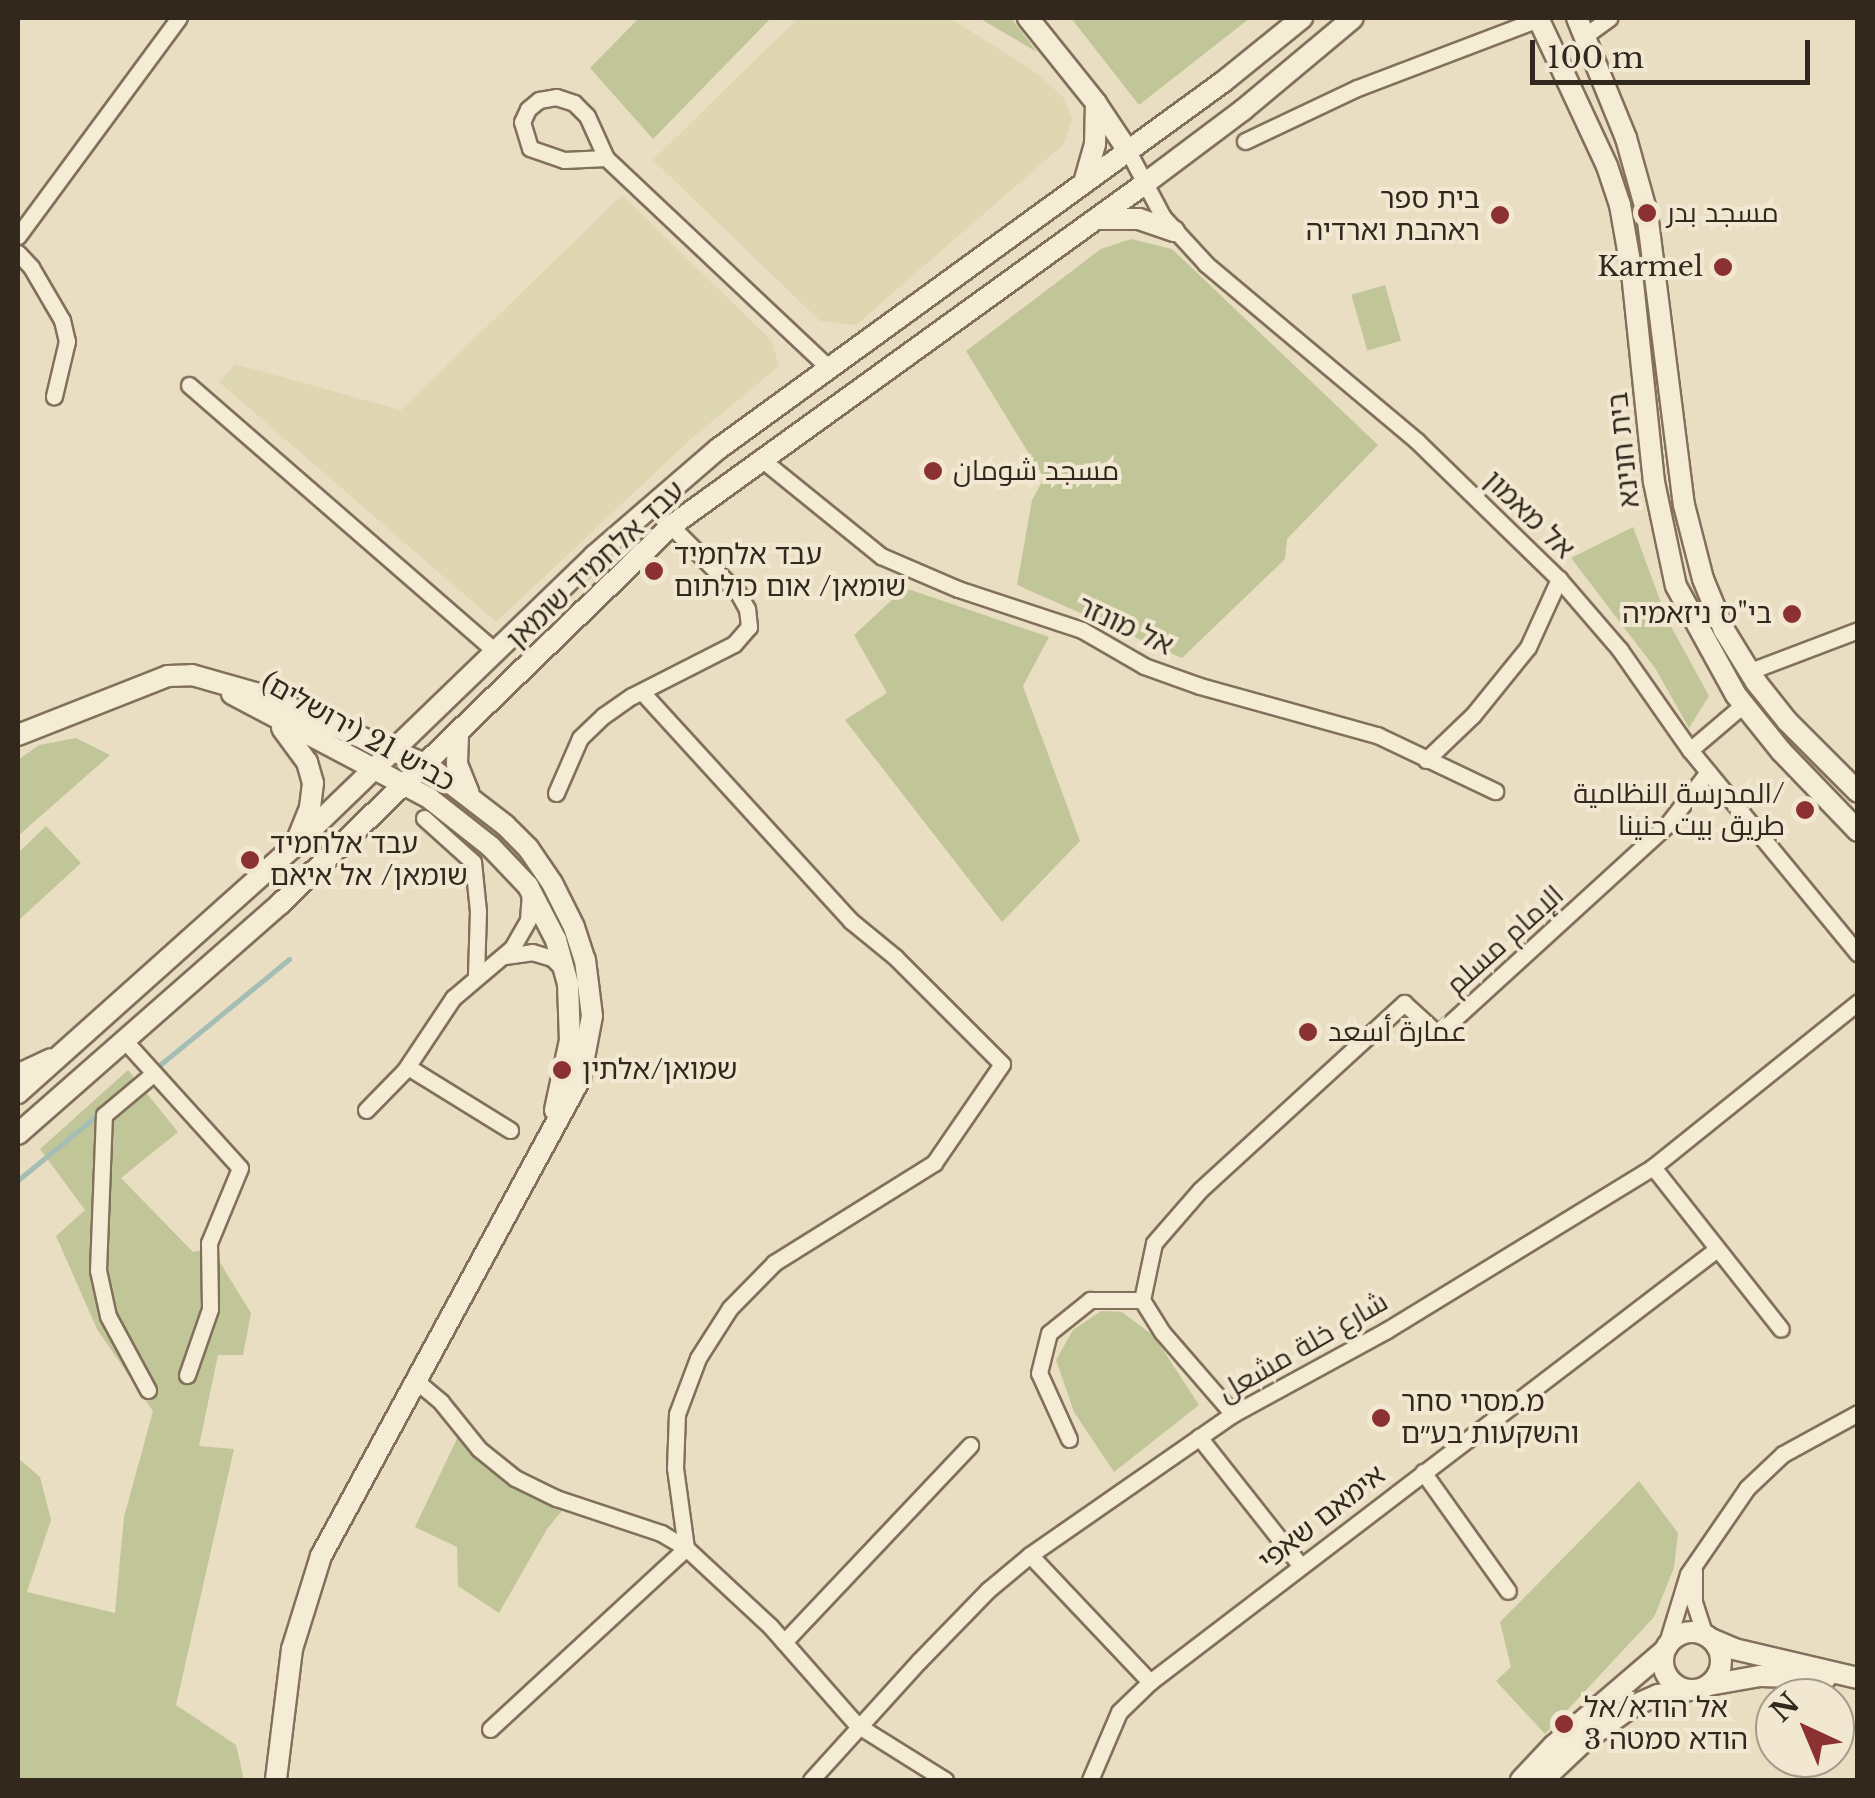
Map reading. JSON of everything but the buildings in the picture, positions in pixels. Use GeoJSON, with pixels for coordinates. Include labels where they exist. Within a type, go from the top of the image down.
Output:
{"type":"FeatureCollection","features":[{"type":"Feature","properties":{"kind":"main road"},"geometry":{"type":"LineString","coordinates":[[1028,18],[1096,103],[1128,151]]}},
{"type":"Feature","properties":{"kind":"main road","name":"עבד אלחמיד שומאן"},"geometry":{"type":"LineString","coordinates":[[18,1093],[292,848],[495,650],[650,506],[718,449],[1128,151],[1302,18]]}},
{"type":"Feature","properties":{"kind":"main road","name":"עבד אלחמיד שומאן"},"geometry":{"type":"LineString","coordinates":[[18,1134],[427,765],[671,526],[760,458],[1143,185],[1243,110],[1353,18]]}},
{"type":"Feature","properties":{"kind":"main road","name":"בית חנינא"},"geometry":{"type":"LineString","coordinates":[[1539,18],[1620,204],[1632,273],[1654,482],[1676,586],[1699,634],[1744,704],[1781,751],[1858,830]]}},
{"type":"Feature","properties":{"kind":"main road","name":"בית חנינא"},"geometry":{"type":"LineString","coordinates":[[1581,26],[1626,138],[1647,213],[1680,481],[1693,541],[1724,630],[1787,721],[1858,792]]}},
{"type":"Feature","properties":{"kind":"main road"},"geometry":{"type":"LineString","coordinates":[[1084,183],[1095,144],[1096,103]]}},
{"type":"Feature","properties":{"kind":"main road"},"geometry":{"type":"LineString","coordinates":[[1094,219],[1139,219],[1174,232]]}},
{"type":"Feature","properties":{"kind":"main road","name":"כביש 21 (ירושלים)"},"geometry":{"type":"LineString","coordinates":[[18,735],[168,676],[204,677],[396,749],[427,765],[528,848],[552,883],[574,927],[589,980],[591,1032],[585,1064],[562,1117],[344,1509],[314,1577],[286,1677],[276,1780]]}},
{"type":"Feature","properties":{"kind":"main road","name":"כביש 21 (ירושלים)"},"geometry":{"type":"LineString","coordinates":[[204,677],[274,720],[406,784],[491,847],[528,886],[556,940],[570,1003],[568,1052],[558,1104],[534,1166]]}},
{"type":"Feature","properties":{"kind":"main road"},"geometry":{"type":"LineString","coordinates":[[274,720],[298,747],[314,783],[310,808],[292,848]]}},
{"type":"Feature","properties":{"kind":"main road"},"geometry":{"type":"LineString","coordinates":[[458,736],[460,774],[476,802]]}},
{"type":"Feature","properties":{"kind":"main road"},"geometry":{"type":"LineString","coordinates":[[1522,1780],[1553,1746],[1683,1633],[1858,1680]]}},
{"type":"Feature","properties":{"kind":"main road"},"geometry":{"type":"LineString","coordinates":[[1708,1637],[1721,1659],[1709,1685]]}},
{"type":"Feature","properties":{"kind":"main road"},"geometry":{"type":"LineString","coordinates":[[1665,1649],[1662,1669],[1667,1678],[1686,1691]]}},
{"type":"Feature","properties":{"kind":"main road"},"geometry":{"type":"LineString","coordinates":[[1543,1780],[1583,1742],[1633,1706],[1760,1676],[1858,1680]]}},
{"type":"Feature","properties":{"kind":"street"},"geometry":{"type":"LineString","coordinates":[[18,236],[179,18]]}},
{"type":"Feature","properties":{"kind":"street"},"geometry":{"type":"LineString","coordinates":[[1245,141],[1357,88],[1539,18]]}},
{"type":"Feature","properties":{"kind":"street"},"geometry":{"type":"LineString","coordinates":[[1581,26],[1609,18]]}},
{"type":"Feature","properties":{"kind":"street"},"geometry":{"type":"LineString","coordinates":[[606,158],[564,160],[530,148],[522,122],[528,108],[540,100],[556,97],[574,103],[587,116],[606,158],[829,368]]}},
{"type":"Feature","properties":{"kind":"street","name":"אל מאמון"},"geometry":{"type":"LineString","coordinates":[[1128,151],[1143,185],[1174,232],[1243,298],[1417,442],[1559,578],[1620,650],[1690,750],[1858,954]]}},
{"type":"Feature","properties":{"kind":"street"},"geometry":{"type":"LineString","coordinates":[[18,253],[48,292],[67,340],[54,396]]}},
{"type":"Feature","properties":{"kind":"street"},"geometry":{"type":"LineString","coordinates":[[189,385],[495,650]]}},
{"type":"Feature","properties":{"kind":"street","name":"אל מונזר"},"geometry":{"type":"LineString","coordinates":[[760,458],[881,556],[958,589],[1082,630],[1162,672],[1377,735],[1494,791]]}},
{"type":"Feature","properties":{"kind":"street"},"geometry":{"type":"LineString","coordinates":[[556,793],[580,738],[603,716],[734,644],[749,627],[747,610],[738,593],[671,526]]}},
{"type":"Feature","properties":{"kind":"street"},"geometry":{"type":"LineString","coordinates":[[1426,760],[1473,715],[1528,647],[1559,578]]}},
{"type":"Feature","properties":{"kind":"street"},"geometry":{"type":"LineString","coordinates":[[1750,671],[1858,630]]}},
{"type":"Feature","properties":{"kind":"street"},"geometry":{"type":"LineString","coordinates":[[642,692],[839,908],[896,957],[1002,1064],[934,1163],[774,1264],[746,1287],[710,1338],[685,1385],[676,1414],[675,1468],[686,1548]]}},
{"type":"Feature","properties":{"kind":"street"},"geometry":{"type":"LineString","coordinates":[[1690,750],[1744,704]]}},
{"type":"Feature","properties":{"kind":"street","name":"الإمام مسلم"},"geometry":{"type":"LineString","coordinates":[[1142,1300],[1154,1243],[1200,1190],[1404,1003],[1438,1034],[1668,825],[1708,772]]}},
{"type":"Feature","properties":{"kind":"street"},"geometry":{"type":"LineString","coordinates":[[424,818],[473,862],[478,911],[476,976]]}},
{"type":"Feature","properties":{"kind":"street"},"geometry":{"type":"LineString","coordinates":[[366,1110],[408,1067],[452,998],[497,960],[524,929],[531,899],[528,886]]}},
{"type":"Feature","properties":{"kind":"street"},"geometry":{"type":"LineString","coordinates":[[497,960],[532,952],[552,958],[566,972]]}},
{"type":"Feature","properties":{"kind":"street","name":"شارع خلة مشعل"},"geometry":{"type":"LineString","coordinates":[[811,1780],[857,1725],[988,1590],[1030,1556],[1233,1414],[1387,1330],[1653,1167],[1858,1002]]}},
{"type":"Feature","properties":{"kind":"street"},"geometry":{"type":"LineString","coordinates":[[125,1041],[240,1168],[209,1243],[210,1309],[186,1376]]}},
{"type":"Feature","properties":{"kind":"street"},"geometry":{"type":"LineString","coordinates":[[18,1072],[76,1043]]}},
{"type":"Feature","properties":{"kind":"street"},"geometry":{"type":"LineString","coordinates":[[408,1067],[510,1130]]}},
{"type":"Feature","properties":{"kind":"street"},"geometry":{"type":"LineString","coordinates":[[148,1390],[108,1316],[98,1270],[104,1115],[154,1073]]}},
{"type":"Feature","properties":{"kind":"street"},"geometry":{"type":"LineString","coordinates":[[1653,1167],[1781,1328]]}},
{"type":"Feature","properties":{"kind":"street","name":"אימאם שאפי"},"geometry":{"type":"LineString","coordinates":[[1090,1780],[1119,1712],[1150,1682],[1717,1249]]}},
{"type":"Feature","properties":{"kind":"street"},"geometry":{"type":"LineString","coordinates":[[1068,1439],[1039,1373],[1048,1333],[1090,1300],[1142,1300],[1162,1332],[1233,1414]]}},
{"type":"Feature","properties":{"kind":"street"},"geometry":{"type":"LineString","coordinates":[[416,1380],[441,1402],[479,1448],[515,1478],[556,1498],[661,1533],[686,1548],[784,1642],[857,1725],[945,1780]]}},
{"type":"Feature","properties":{"kind":"street"},"geometry":{"type":"LineString","coordinates":[[1665,1649],[1680,1589],[1704,1548],[1768,1466],[1858,1413]]}},
{"type":"Feature","properties":{"kind":"street"},"geometry":{"type":"LineString","coordinates":[[1198,1438],[1300,1566]]}},
{"type":"Feature","properties":{"kind":"street"},"geometry":{"type":"LineString","coordinates":[[784,1642],[970,1445]]}},
{"type":"Feature","properties":{"kind":"street"},"geometry":{"type":"LineString","coordinates":[[1422,1472],[1508,1590]]}},
{"type":"Feature","properties":{"kind":"street"},"geometry":{"type":"LineString","coordinates":[[490,1729],[686,1548]]}},
{"type":"Feature","properties":{"kind":"street"},"geometry":{"type":"LineString","coordinates":[[1704,1548],[1692,1590],[1708,1637]]}},
{"type":"Feature","properties":{"kind":"street"},"geometry":{"type":"LineString","coordinates":[[1030,1556],[1150,1682]]}},
{"type":"Feature","properties":{"kind":"shaded area"},"geometry":{"type":"Polygon","coordinates":[[[798,18],[950,18],[1038,74],[1063,97],[1072,119],[1064,144],[856,325],[820,321],[653,160],[798,18]]]}},
{"type":"Feature","properties":{"kind":"shaded area"},"geometry":{"type":"Polygon","coordinates":[[[622,195],[772,341],[779,366],[692,438],[496,622],[219,382],[235,364],[401,410],[622,195]]]}},
{"type":"Feature","properties":{"kind":"green space"},"geometry":{"type":"Polygon","coordinates":[[[639,18],[771,18],[653,139],[590,68],[639,18]]]}},
{"type":"Feature","properties":{"kind":"green space"},"geometry":{"type":"Polygon","coordinates":[[[979,18],[1011,18],[1037,52],[979,18]]]}},
{"type":"Feature","properties":{"kind":"green space"},"geometry":{"type":"Polygon","coordinates":[[[1071,18],[1250,18],[1139,105],[1071,18]]]}},
{"type":"Feature","properties":{"kind":"green space"},"geometry":{"type":"Polygon","coordinates":[[[1131,239],[1172,249],[1378,445],[1287,539],[1285,559],[1182,658],[1017,585],[1032,500],[1044,478],[966,351],[1101,249],[1131,239]]]}},
{"type":"Feature","properties":{"kind":"green space"},"geometry":{"type":"Polygon","coordinates":[[[1385,285],[1401,341],[1367,350],[1351,295],[1385,285]]]}},
{"type":"Feature","properties":{"kind":"green space"},"geometry":{"type":"Polygon","coordinates":[[[1633,527],[1667,619],[1709,696],[1689,728],[1655,668],[1571,558],[1633,527]]]}},
{"type":"Feature","properties":{"kind":"green space"},"geometry":{"type":"Polygon","coordinates":[[[905,588],[1049,637],[1023,686],[1080,841],[1002,922],[845,720],[887,693],[854,635],[905,588]]]}},
{"type":"Feature","properties":{"kind":"green space"},"geometry":{"type":"Polygon","coordinates":[[[76,738],[110,755],[18,836],[18,760],[39,745],[76,738]]]}},
{"type":"Feature","properties":{"kind":"green space"},"geometry":{"type":"Polygon","coordinates":[[[46,826],[81,863],[19,920],[18,853],[46,826]]]}},
{"type":"Feature","properties":{"kind":"green space"},"geometry":{"type":"Polygon","coordinates":[[[128,1070],[178,1132],[121,1178],[193,1252],[211,1248],[251,1313],[243,1355],[218,1355],[199,1446],[234,1449],[176,1705],[236,1745],[244,1780],[18,1780],[18,1458],[40,1477],[51,1520],[27,1592],[115,1613],[124,1517],[153,1411],[97,1329],[56,1236],[85,1210],[40,1149],[128,1070]]]}},
{"type":"Feature","properties":{"kind":"green space"},"geometry":{"type":"Polygon","coordinates":[[[1101,1311],[1122,1312],[1154,1336],[1199,1405],[1114,1472],[1074,1412],[1056,1360],[1073,1330],[1101,1311]]]}},
{"type":"Feature","properties":{"kind":"green space"},"geometry":{"type":"Polygon","coordinates":[[[462,1428],[565,1507],[547,1529],[499,1613],[458,1586],[457,1547],[415,1527],[462,1428]]]}},
{"type":"Feature","properties":{"kind":"green space"},"geometry":{"type":"Polygon","coordinates":[[[1639,1481],[1678,1533],[1674,1568],[1654,1617],[1545,1734],[1496,1681],[1511,1667],[1500,1622],[1639,1481]]]}},
{"type":"Feature","properties":{"kind":"waterway"},"geometry":{"type":"LineString","coordinates":[[156,1068],[289,959]]}},
{"type":"Feature","properties":{"kind":"waterway"},"geometry":{"type":"LineString","coordinates":[[18,1180],[101,1112]]}},
{"type":"Feature","properties":{"kind":"place","name":"مسجد بدر"},"geometry":{"type":"Point","coordinates":[1647,213]}},
{"type":"Feature","properties":{"kind":"place","name":"בית ספר ראהבת וארדיה"},"geometry":{"type":"Point","coordinates":[1500,215]}},
{"type":"Feature","properties":{"kind":"place","name":"Karmel"},"geometry":{"type":"Point","coordinates":[1723,267]}},
{"type":"Feature","properties":{"kind":"place","name":"مسجد شومان"},"geometry":{"type":"Point","coordinates":[933,471]}},
{"type":"Feature","properties":{"kind":"place","name":"עבד אלחמיד שומאן/ אום כולתום"},"geometry":{"type":"Point","coordinates":[654,571]}},
{"type":"Feature","properties":{"kind":"place","name":"בי\"ס ניזאמיה"},"geometry":{"type":"Point","coordinates":[1792,614]}},
{"type":"Feature","properties":{"kind":"place","name":"المدرسة النظامية/ طريق بيت حنينا"},"geometry":{"type":"Point","coordinates":[1805,810]}},
{"type":"Feature","properties":{"kind":"place","name":"עבד אלחמיד שומאן/ אל איאם"},"geometry":{"type":"Point","coordinates":[250,860]}},
{"type":"Feature","properties":{"kind":"place","name":"عمارة أسعد"},"geometry":{"type":"Point","coordinates":[1308,1032]}},
{"type":"Feature","properties":{"kind":"place","name":"שמואן/אלתין"},"geometry":{"type":"Point","coordinates":[562,1070]}},
{"type":"Feature","properties":{"kind":"place","name":"מ.מסרי סחר והשקעות בע״ם"},"geometry":{"type":"Point","coordinates":[1381,1418]}},
{"type":"Feature","properties":{"kind":"place","name":"אל הודא/אל הודא סמטה 3"},"geometry":{"type":"Point","coordinates":[1564,1724]}}]}
